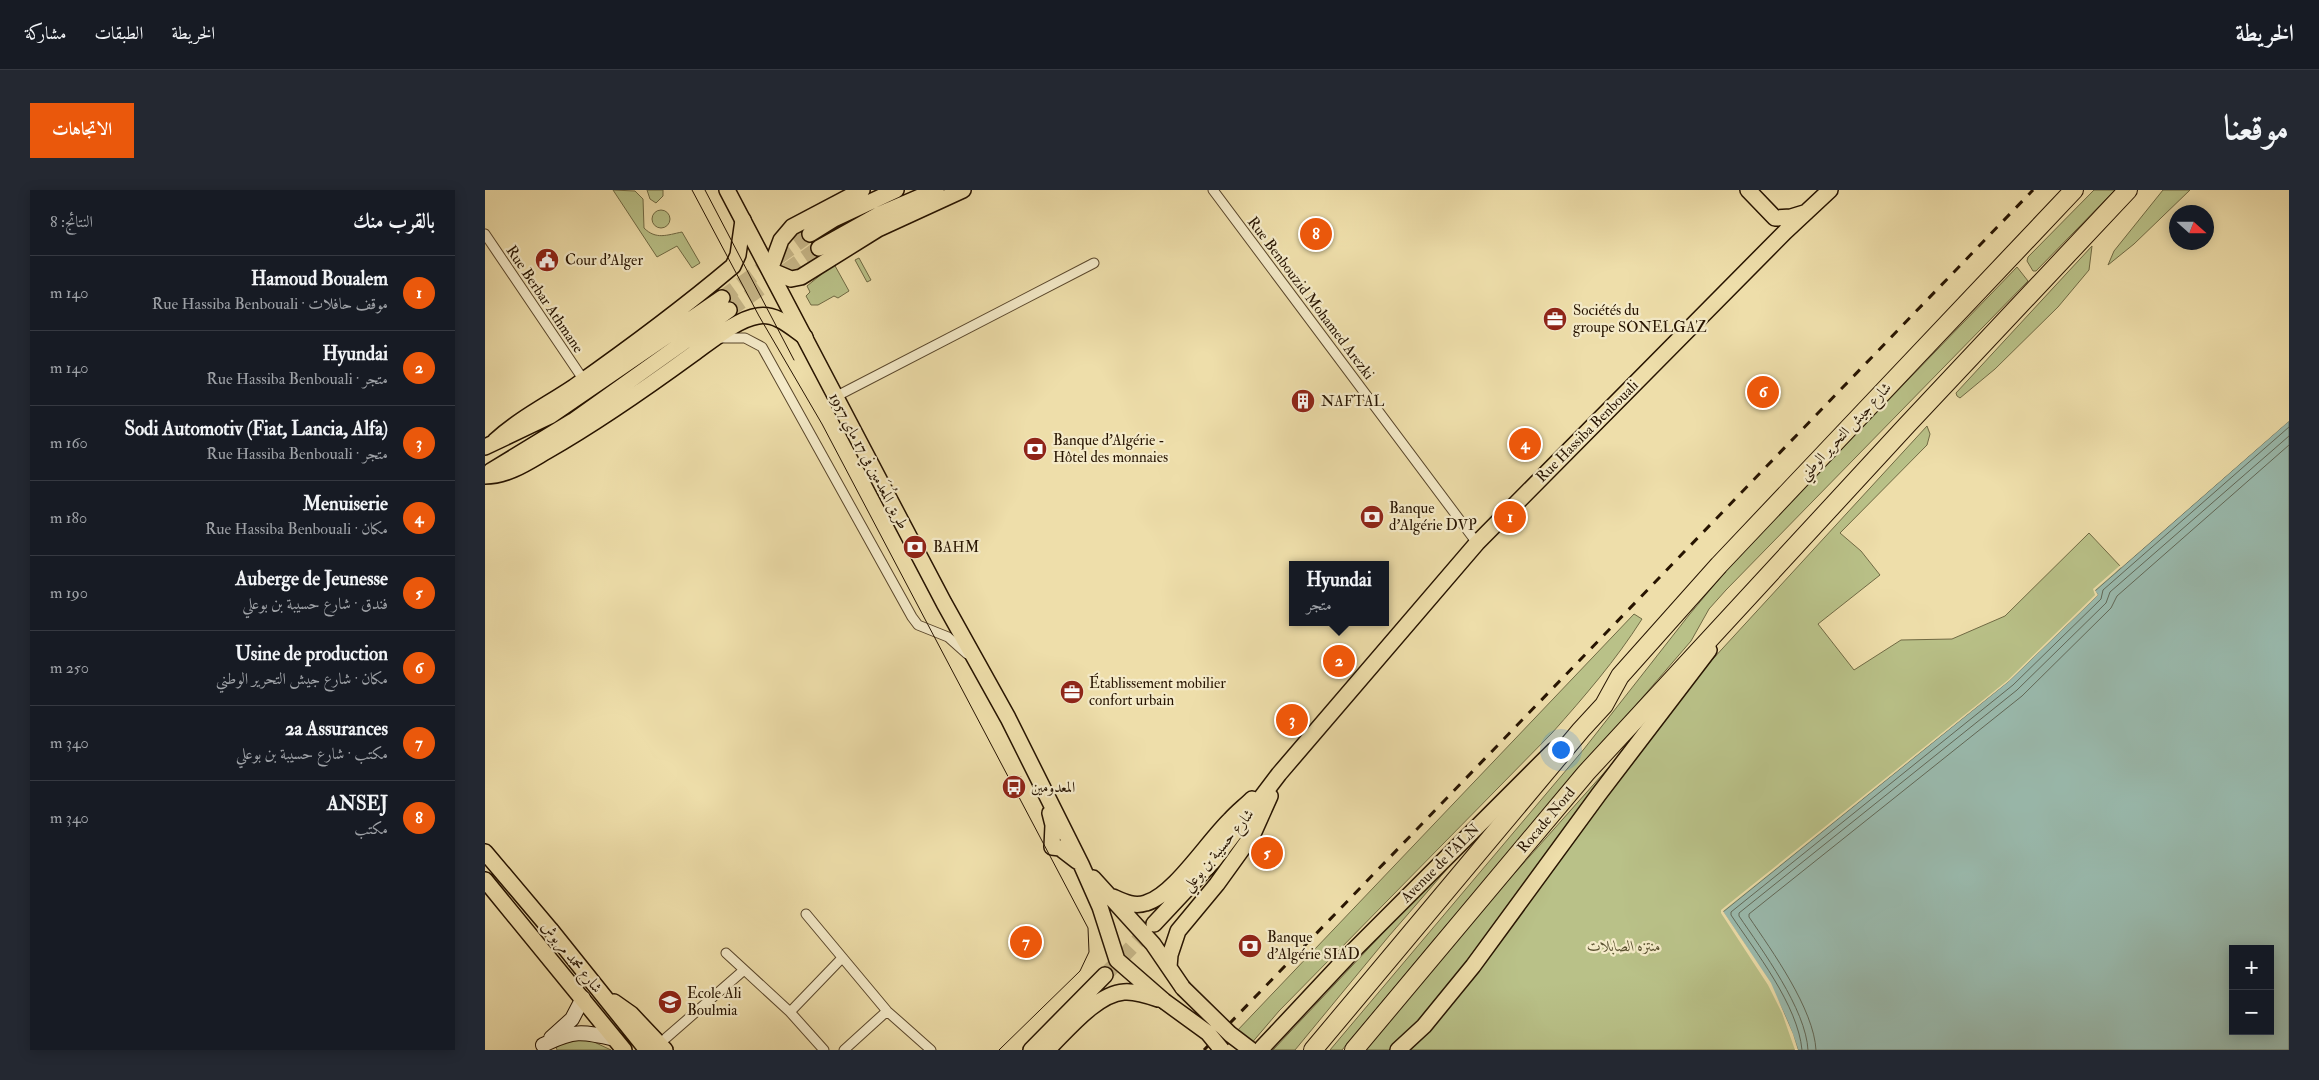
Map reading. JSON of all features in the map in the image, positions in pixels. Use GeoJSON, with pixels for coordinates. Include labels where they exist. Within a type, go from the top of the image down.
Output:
{"type":"FeatureCollection","features":[{"type":"Feature","properties":{"kind":"highway","name":"شارع جيش التحرير الوطني"},"geometry":{"type":"LineString","coordinates":[[1620,676],[1719,565],[2074,190]]}},
{"type":"Feature","properties":{"kind":"highway"},"geometry":{"type":"LineString","coordinates":[[1747,599],[1907,425],[2129,190]]}},
{"type":"Feature","properties":{"kind":"highway","name":"Rocade Nord"},"geometry":{"type":"LineString","coordinates":[[1354,1050],[1586,773],[1747,599]]}},
{"type":"Feature","properties":{"kind":"highway"},"geometry":{"type":"LineString","coordinates":[[1313,1050],[1439,896],[1604,705],[1620,676]]}},
{"type":"Feature","properties":{"kind":"main road","name":"طريق المُعدَمين في 17 ماي 1957"},"geometry":{"type":"LineString","coordinates":[[727,190],[835,397],[1008,718],[1081,864]]}},
{"type":"Feature","properties":{"kind":"main road"},"geometry":{"type":"LineString","coordinates":[[862,190],[791,227],[781,240],[769,270],[791,278],[801,277],[878,229],[963,190]]}},
{"type":"Feature","properties":{"kind":"main road"},"geometry":{"type":"LineString","coordinates":[[810,234],[834,220],[896,190]]}},
{"type":"Feature","properties":{"kind":"main road"},"geometry":{"type":"LineString","coordinates":[[819,248],[878,215],[936,190]]}},
{"type":"Feature","properties":{"kind":"main road"},"geometry":{"type":"LineString","coordinates":[[1748,190],[1775,218],[1791,217],[1807,212]]}},
{"type":"Feature","properties":{"kind":"main road","name":"Rue Hassiba Benbouali"},"geometry":{"type":"LineString","coordinates":[[1279,774],[1477,543],[1830,190]]}},
{"type":"Feature","properties":{"kind":"main road"},"geometry":{"type":"LineString","coordinates":[[490,444],[527,415],[583,379],[665,319],[733,266],[738,255],[743,220]]}},
{"type":"Feature","properties":{"kind":"main road"},"geometry":{"type":"LineString","coordinates":[[485,475],[573,420],[725,304],[550,416],[490,444]]}},
{"type":"Feature","properties":{"kind":"main road"},"geometry":{"type":"LineString","coordinates":[[485,475],[499,475],[517,468],[586,429],[747,319],[759,316],[770,317],[787,323],[805,337]]}},
{"type":"Feature","properties":{"kind":"main road"},"geometry":{"type":"LineString","coordinates":[[1398,1050],[1424,1026],[1473,966],[1599,794],[1747,599]]}},
{"type":"Feature","properties":{"kind":"main road","name":"Avenue de l'ALN"},"geometry":{"type":"LineString","coordinates":[[1260,1050],[1356,948],[1542,763],[1620,676]]}},
{"type":"Feature","properties":{"kind":"main road"},"geometry":{"type":"LineString","coordinates":[[1105,893],[1125,903],[1136,905],[1147,903],[1159,896],[1180,876],[1229,820],[1279,774]]}},
{"type":"Feature","properties":{"kind":"main road"},"geometry":{"type":"LineString","coordinates":[[1169,967],[1170,954],[1178,931],[1217,884],[1253,834],[1279,774]]}},
{"type":"Feature","properties":{"kind":"main road","name":"شارع حسيبة بن بوعلي"},"geometry":{"type":"LineString","coordinates":[[1154,924],[1214,860],[1279,774]]}},
{"type":"Feature","properties":{"kind":"main road","name":"شارع محمد مربوش"},"geometry":{"type":"LineString","coordinates":[[485,847],[490,858],[647,1050]]}},
{"type":"Feature","properties":{"kind":"main road"},"geometry":{"type":"LineString","coordinates":[[1081,864],[1105,893],[1142,930],[1183,988],[1230,1034],[1251,1050]]}},
{"type":"Feature","properties":{"kind":"main road"},"geometry":{"type":"LineString","coordinates":[[1081,864],[1100,907],[1117,960],[1164,1001],[1208,1032],[1221,1050]]}},
{"type":"Feature","properties":{"kind":"main road"},"geometry":{"type":"LineString","coordinates":[[485,880],[619,1044]]}},
{"type":"Feature","properties":{"kind":"main road"},"geometry":{"type":"LineString","coordinates":[[1031,1050],[1105,975]]}},
{"type":"Feature","properties":{"kind":"main road"},"geometry":{"type":"LineString","coordinates":[[1047,1050],[1092,1006],[1106,997],[1124,992],[1132,992],[1164,1001]]}},
{"type":"Feature","properties":{"kind":"main road"},"geometry":{"type":"LineString","coordinates":[[601,994],[631,1014],[666,1044]]}},
{"type":"Feature","properties":{"kind":"main road"},"geometry":{"type":"LineString","coordinates":[[540,1048],[572,1019],[583,998]]}},
{"type":"Feature","properties":{"kind":"main road"},"geometry":{"type":"LineString","coordinates":[[540,1048],[575,1033],[591,1033],[619,1044]]}},
{"type":"Feature","properties":{"kind":"street","name":"Rue Benbouzid Mohamed Arezki"},"geometry":{"type":"LineString","coordinates":[[1213,190],[1477,543]]}},
{"type":"Feature","properties":{"kind":"street","name":"Rue Berbar Athmane"},"geometry":{"type":"LineString","coordinates":[[485,234],[583,379]]}},
{"type":"Feature","properties":{"kind":"street"},"geometry":{"type":"LineString","coordinates":[[835,397],[1094,263]]}},
{"type":"Feature","properties":{"kind":"street"},"geometry":{"type":"LineString","coordinates":[[717,338],[745,338],[762,347],[912,618],[918,624],[948,637],[981,669]]}},
{"type":"Feature","properties":{"kind":"street"},"geometry":{"type":"LineString","coordinates":[[806,914],[887,1011],[931,1050]]}},
{"type":"Feature","properties":{"kind":"street"},"geometry":{"type":"LineString","coordinates":[[726,953],[790,1012],[824,1050]]}},
{"type":"Feature","properties":{"kind":"street"},"geometry":{"type":"LineString","coordinates":[[790,1012],[842,958]]}},
{"type":"Feature","properties":{"kind":"street"},"geometry":{"type":"LineString","coordinates":[[666,1044],[744,970]]}},
{"type":"Feature","properties":{"kind":"street"},"geometry":{"type":"LineString","coordinates":[[844,1050],[887,1011]]}},
{"type":"Feature","properties":{"kind":"green space"},"geometry":{"type":"Polygon","coordinates":[[[613,190],[635,191],[643,199],[644,228],[648,232],[657,235],[682,232],[700,263],[692,268],[677,246],[657,257],[613,190]]]}},
{"type":"Feature","properties":{"kind":"green space"},"geometry":{"type":"Polygon","coordinates":[[[647,190],[663,190],[663,196],[656,203],[650,199],[647,190]]]}},
{"type":"Feature","properties":{"kind":"green space"},"geometry":{"type":"Polygon","coordinates":[[[2094,190],[2115,190],[2036,271],[2033,271],[2027,261],[2028,257],[2094,190]]]}},
{"type":"Feature","properties":{"kind":"green space"},"geometry":{"type":"Polygon","coordinates":[[[2163,190],[2190,190],[2174,205],[2169,205],[2169,210],[2134,244],[2108,265],[2114,251],[2163,190]]]}},
{"type":"Feature","properties":{"kind":"green space"},"geometry":{"type":"Polygon","coordinates":[[[657,210],[665,210],[670,215],[668,226],[657,228],[652,223],[652,215],[657,210]]]}},
{"type":"Feature","properties":{"kind":"green space"},"geometry":{"type":"Polygon","coordinates":[[[2092,246],[2089,270],[2058,307],[1995,369],[1960,398],[1957,396],[1956,393],[2092,246]]]}},
{"type":"Feature","properties":{"kind":"green space"},"geometry":{"type":"Polygon","coordinates":[[[859,258],[871,280],[867,282],[855,260],[859,258]]]}},
{"type":"Feature","properties":{"kind":"green space"},"geometry":{"type":"Polygon","coordinates":[[[834,264],[849,291],[838,298],[834,296],[818,305],[811,305],[806,296],[810,292],[807,286],[834,264]]]}},
{"type":"Feature","properties":{"kind":"green space"},"geometry":{"type":"Polygon","coordinates":[[[2017,267],[2028,281],[1726,590],[1709,609],[1691,641],[1431,943],[1342,1050],[1330,1050],[1584,749],[1689,615],[1741,553],[2017,267]]]}},
{"type":"Feature","properties":{"kind":"green space","name":"منتزه الصابلات"},"geometry":{"type":"Polygon","coordinates":[[[1927,426],[1930,434],[1927,445],[1840,533],[1861,551],[1880,575],[1818,624],[1854,670],[1901,640],[1952,639],[2005,616],[2089,533],[2121,567],[1771,983],[1798,1050],[1365,1050],[1482,910],[1610,766],[1531,897],[1700,673],[1927,426]]]}},
{"type":"Feature","properties":{"kind":"green space"},"geometry":{"type":"Polygon","coordinates":[[[1634,614],[1642,619],[1632,634],[1599,678],[1552,733],[1279,1011],[1250,1045],[1235,1033],[1634,614]]]}},
{"type":"Feature","properties":{"kind":"green space"},"geometry":{"type":"Polygon","coordinates":[[[1445,867],[1447,869],[1295,1050],[1273,1050],[1445,867]]]}},
{"type":"Feature","properties":{"kind":"green space"},"geometry":{"type":"Polygon","coordinates":[[[582,1039],[611,1050],[557,1050],[556,1047],[562,1043],[582,1039]]]}},
{"type":"Feature","properties":{"kind":"water"},"geometry":{"type":"Polygon","coordinates":[[[2289,421],[2289,1050],[1798,1050],[1775,995],[1723,912],[2009,681],[2098,595],[2095,591],[2289,421]]]}},
{"type":"Feature","properties":{"kind":"pier"},"geometry":{"type":"Polygon","coordinates":[[[2289,418],[2289,421],[2095,590],[2098,595],[2009,681],[1723,911],[1771,983],[1793,1034],[1798,1050],[1795,1050],[1782,1013],[1768,985],[1721,913],[1721,910],[2008,680],[2095,595],[2093,589],[2289,418]]]}},
{"type":"Feature","properties":{"kind":"tunnel"},"geometry":{"type":"LineString","coordinates":[[722,298],[810,234]]}},
{"type":"Feature","properties":{"kind":"tunnel"},"geometry":{"type":"LineString","coordinates":[[729,310],[819,248]]}},
{"type":"Feature","properties":{"kind":"tunnel"},"geometry":{"type":"LineString","coordinates":[[1105,975],[1152,926]]}},
{"type":"Feature","properties":{"kind":"tram line"},"geometry":{"type":"LineString","coordinates":[[692,190],[759,316],[822,424],[1088,928],[1089,952],[1080,971],[999,1050]]}},
{"type":"Feature","properties":{"kind":"tram line"},"geometry":{"type":"LineString","coordinates":[[705,190],[794,360]]}},
{"type":"Feature","properties":{"kind":"railway"},"geometry":{"type":"LineString","coordinates":[[1204,1050],[2033,190]]}},
{"type":"Feature","properties":{"kind":"place","name":"ANSEJ"},"geometry":{"type":"Point","coordinates":[1316,234]}},
{"type":"Feature","properties":{"kind":"place","name":"Cour d'Alger"},"geometry":{"type":"Point","coordinates":[547,260]}},
{"type":"Feature","properties":{"kind":"place","name":"Sociétés du groupe SONELGAZ"},"geometry":{"type":"Point","coordinates":[1555,319]}},
{"type":"Feature","properties":{"kind":"place","name":"Usine de production"},"geometry":{"type":"Point","coordinates":[1763,392]}},
{"type":"Feature","properties":{"kind":"place","name":"NAFTAL"},"geometry":{"type":"Point","coordinates":[1303,401]}},
{"type":"Feature","properties":{"kind":"place","name":"Menuiserie"},"geometry":{"type":"Point","coordinates":[1525,444]}},
{"type":"Feature","properties":{"kind":"place","name":"Banque d'Algérie - Hôtel des monnaies"},"geometry":{"type":"Point","coordinates":[1035,449]}},
{"type":"Feature","properties":{"kind":"place","name":"Banque d'Algérie DVP"},"geometry":{"type":"Point","coordinates":[1372,517]}},
{"type":"Feature","properties":{"kind":"place","name":"Hamoud Boualem"},"geometry":{"type":"Point","coordinates":[1510,517]}},
{"type":"Feature","properties":{"kind":"place","name":"BAHM"},"geometry":{"type":"Point","coordinates":[915,547]}},
{"type":"Feature","properties":{"kind":"place","name":"Hyundai"},"geometry":{"type":"Point","coordinates":[1339,661]}},
{"type":"Feature","properties":{"kind":"place","name":"Établissement mobilier confort urbain"},"geometry":{"type":"Point","coordinates":[1072,692]}},
{"type":"Feature","properties":{"kind":"place","name":"Sodi Automotiv (Fiat, Lancia, Alfa)"},"geometry":{"type":"Point","coordinates":[1292,720]}},
{"type":"Feature","properties":{"kind":"place","name":"المعدومين"},"geometry":{"type":"Point","coordinates":[1014,787]}},
{"type":"Feature","properties":{"kind":"place","name":"Auberge de Jeunesse"},"geometry":{"type":"Point","coordinates":[1267,853]}},
{"type":"Feature","properties":{"kind":"place","name":"2a Assurances"},"geometry":{"type":"Point","coordinates":[1026,942]}},
{"type":"Feature","properties":{"kind":"place","name":"Banque d'Algérie SIAD"},"geometry":{"type":"Point","coordinates":[1250,946]}},
{"type":"Feature","properties":{"kind":"place","name":"Ecole Ali Boulmia"},"geometry":{"type":"Point","coordinates":[670,1002]}}]}
